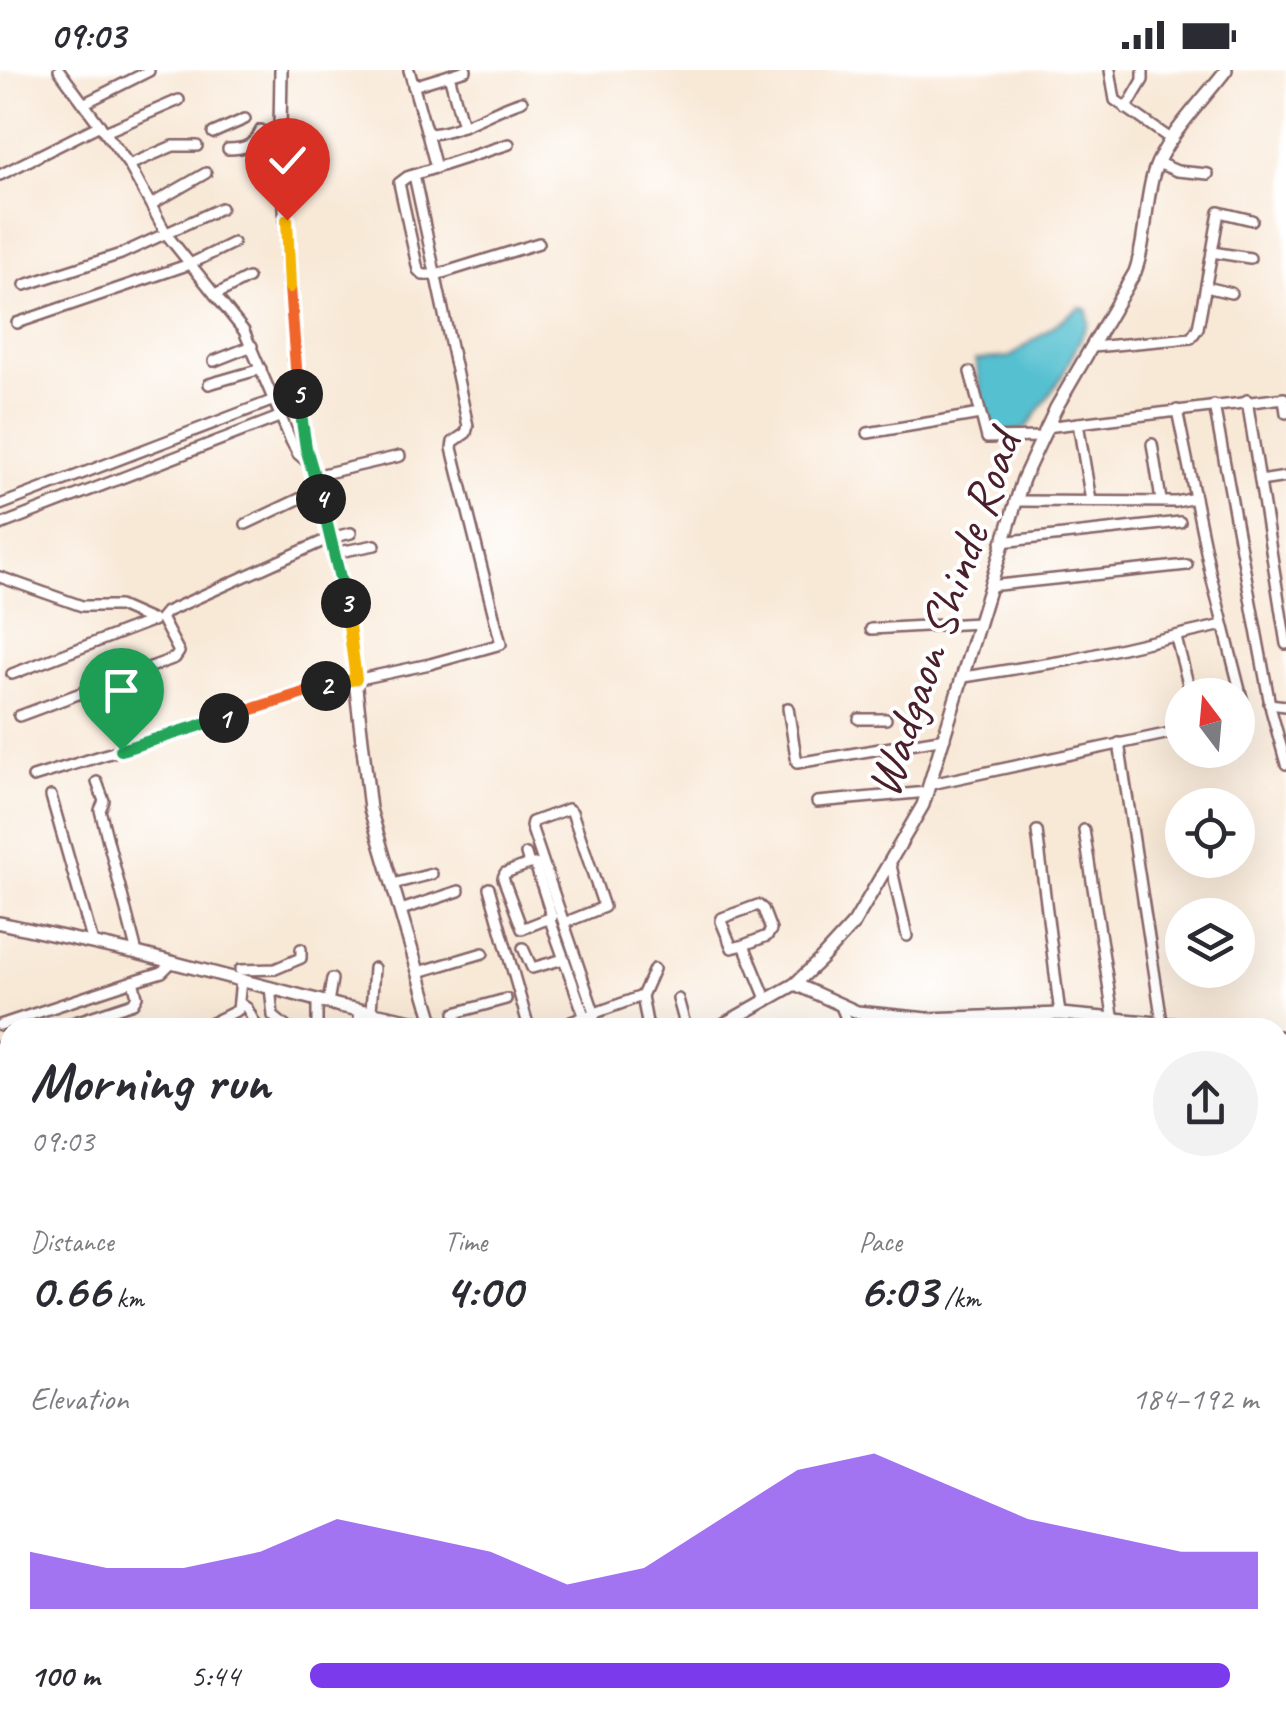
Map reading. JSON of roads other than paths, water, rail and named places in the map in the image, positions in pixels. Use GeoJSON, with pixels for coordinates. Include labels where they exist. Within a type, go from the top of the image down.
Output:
{"type":"FeatureCollection","features":[{"type":"Feature","properties":{"kind":"street"},"geometry":{"type":"LineString","coordinates":[[79,70],[62,74],[129,165],[167,235],[238,322],[252,346],[279,418],[298,454],[313,470]]}},
{"type":"Feature","properties":{"kind":"street"},"geometry":{"type":"LineString","coordinates":[[85,103],[149,70]]}},
{"type":"Feature","properties":{"kind":"street"},"geometry":{"type":"LineString","coordinates":[[281,70],[280,129],[295,372],[313,470],[348,610],[367,795],[431,1018]]}},
{"type":"Feature","properties":{"kind":"street"},"geometry":{"type":"LineString","coordinates":[[409,70],[436,168]]}},
{"type":"Feature","properties":{"kind":"street"},"geometry":{"type":"LineString","coordinates":[[412,86],[466,70]]}},
{"type":"Feature","properties":{"kind":"street"},"geometry":{"type":"LineString","coordinates":[[1110,70],[1113,98],[1172,140]]}},
{"type":"Feature","properties":{"kind":"street"},"geometry":{"type":"LineString","coordinates":[[1126,109],[1143,80],[1143,70]]}},
{"type":"Feature","properties":{"kind":"street","name":"Wadgaon Shinde Road"},"geometry":{"type":"LineString","coordinates":[[735,1018],[795,984],[854,924],[930,788],[1001,542],[1043,432],[1141,256],[1154,170],[1226,70]]}},
{"type":"Feature","properties":{"kind":"street"},"geometry":{"type":"LineString","coordinates":[[448,75],[463,126]]}},
{"type":"Feature","properties":{"kind":"street"},"geometry":{"type":"LineString","coordinates":[[0,175],[178,100]]}},
{"type":"Feature","properties":{"kind":"street"},"geometry":{"type":"LineString","coordinates":[[426,130],[434,134],[474,123],[486,113],[522,101]]}},
{"type":"Feature","properties":{"kind":"street"},"geometry":{"type":"LineString","coordinates":[[213,132],[246,119]]}},
{"type":"Feature","properties":{"kind":"street"},"geometry":{"type":"LineString","coordinates":[[228,149],[244,149],[261,130]]}},
{"type":"Feature","properties":{"kind":"street"},"geometry":{"type":"LineString","coordinates":[[509,144],[402,180],[399,188],[418,270],[422,276],[436,275],[539,243]]}},
{"type":"Feature","properties":{"kind":"street"},"geometry":{"type":"LineString","coordinates":[[129,165],[173,146],[197,146]]}},
{"type":"Feature","properties":{"kind":"street"},"geometry":{"type":"LineString","coordinates":[[1158,163],[1178,171],[1208,174]]}},
{"type":"Feature","properties":{"kind":"street"},"geometry":{"type":"LineString","coordinates":[[152,204],[206,173]]}},
{"type":"Feature","properties":{"kind":"street"},"geometry":{"type":"LineString","coordinates":[[33,777],[356,679],[498,646],[502,640],[452,448],[468,426],[414,175]]}},
{"type":"Feature","properties":{"kind":"street"},"geometry":{"type":"LineString","coordinates":[[25,285],[167,235],[221,208]]}},
{"type":"Feature","properties":{"kind":"street"},"geometry":{"type":"LineString","coordinates":[[1093,347],[1191,338],[1198,328],[1219,212],[1252,220]]}},
{"type":"Feature","properties":{"kind":"street"},"geometry":{"type":"LineString","coordinates":[[17,324],[190,264],[233,243]]}},
{"type":"Feature","properties":{"kind":"street"},"geometry":{"type":"LineString","coordinates":[[1212,252],[1250,258]]}},
{"type":"Feature","properties":{"kind":"street"},"geometry":{"type":"LineString","coordinates":[[215,295],[248,278]]}},
{"type":"Feature","properties":{"kind":"street"},"geometry":{"type":"LineString","coordinates":[[1206,287],[1231,293]]}},
{"type":"Feature","properties":{"kind":"street"},"geometry":{"type":"LineString","coordinates":[[214,360],[252,346]]}},
{"type":"Feature","properties":{"kind":"street"},"geometry":{"type":"LineString","coordinates":[[208,384],[261,369]]}},
{"type":"Feature","properties":{"kind":"street"},"geometry":{"type":"LineString","coordinates":[[970,372],[987,438],[1248,400],[1284,398],[1286,413]]}},
{"type":"Feature","properties":{"kind":"street"},"geometry":{"type":"LineString","coordinates":[[0,504],[274,400]]}},
{"type":"Feature","properties":{"kind":"street"},"geometry":{"type":"LineString","coordinates":[[1248,400],[1286,644]]}},
{"type":"Feature","properties":{"kind":"street"},"geometry":{"type":"LineString","coordinates":[[1214,405],[1270,704],[1286,764]]}},
{"type":"Feature","properties":{"kind":"street"},"geometry":{"type":"LineString","coordinates":[[1178,410],[1236,678]]}},
{"type":"Feature","properties":{"kind":"street"},"geometry":{"type":"LineString","coordinates":[[868,433],[980,414]]}},
{"type":"Feature","properties":{"kind":"street"},"geometry":{"type":"LineString","coordinates":[[0,525],[279,418]]}},
{"type":"Feature","properties":{"kind":"street"},"geometry":{"type":"LineString","coordinates":[[1078,423],[1091,501]]}},
{"type":"Feature","properties":{"kind":"street"},"geometry":{"type":"LineString","coordinates":[[1152,444],[1161,500]]}},
{"type":"Feature","properties":{"kind":"street"},"geometry":{"type":"LineString","coordinates":[[313,470],[400,456]]}},
{"type":"Feature","properties":{"kind":"street"},"geometry":{"type":"LineString","coordinates":[[1260,481],[1286,477]]}},
{"type":"Feature","properties":{"kind":"street"},"geometry":{"type":"LineString","coordinates":[[246,524],[318,490]]}},
{"type":"Feature","properties":{"kind":"street"},"geometry":{"type":"LineString","coordinates":[[1015,501],[1196,498]]}},
{"type":"Feature","properties":{"kind":"street"},"geometry":{"type":"LineString","coordinates":[[1001,542],[1180,522]]}},
{"type":"Feature","properties":{"kind":"street"},"geometry":{"type":"LineString","coordinates":[[12,674],[157,619],[330,538],[351,533]]}},
{"type":"Feature","properties":{"kind":"street"},"geometry":{"type":"LineString","coordinates":[[334,553],[375,545]]}},
{"type":"Feature","properties":{"kind":"street"},"geometry":{"type":"LineString","coordinates":[[989,586],[1186,565]]}},
{"type":"Feature","properties":{"kind":"street"},"geometry":{"type":"LineString","coordinates":[[0,577],[82,606],[119,606],[157,619],[179,656],[18,716]]}},
{"type":"Feature","properties":{"kind":"street"},"geometry":{"type":"LineString","coordinates":[[872,629],[979,622]]}},
{"type":"Feature","properties":{"kind":"street"},"geometry":{"type":"LineString","coordinates":[[964,677],[1176,638],[1223,625]]}},
{"type":"Feature","properties":{"kind":"street"},"geometry":{"type":"LineString","coordinates":[[1176,638],[1186,678]]}},
{"type":"Feature","properties":{"kind":"street"},"geometry":{"type":"LineString","coordinates":[[1270,704],[1286,706]]}},
{"type":"Feature","properties":{"kind":"street"},"geometry":{"type":"LineString","coordinates":[[788,708],[798,763],[945,738]]}},
{"type":"Feature","properties":{"kind":"street"},"geometry":{"type":"LineString","coordinates":[[859,719],[886,719]]}},
{"type":"Feature","properties":{"kind":"street"},"geometry":{"type":"LineString","coordinates":[[817,802],[930,788],[1165,734]]}},
{"type":"Feature","properties":{"kind":"street"},"geometry":{"type":"LineString","coordinates":[[1119,743],[1161,1018]]}},
{"type":"Feature","properties":{"kind":"street"},"geometry":{"type":"LineString","coordinates":[[98,782],[104,801],[100,810],[137,952]]}},
{"type":"Feature","properties":{"kind":"street"},"geometry":{"type":"LineString","coordinates":[[51,796],[93,944]]}},
{"type":"Feature","properties":{"kind":"street"},"geometry":{"type":"LineString","coordinates":[[564,922],[604,907],[568,808],[531,824],[590,1016]]}},
{"type":"Feature","properties":{"kind":"street"},"geometry":{"type":"LineString","coordinates":[[1084,830],[1113,1018]]}},
{"type":"Feature","properties":{"kind":"street"},"geometry":{"type":"LineString","coordinates":[[1037,831],[1060,1014]]}},
{"type":"Feature","properties":{"kind":"street"},"geometry":{"type":"LineString","coordinates":[[550,920],[522,929],[518,925],[504,875],[528,859],[535,864],[564,959],[590,1016]]}},
{"type":"Feature","properties":{"kind":"street"},"geometry":{"type":"LineString","coordinates":[[890,862],[907,936]]}},
{"type":"Feature","properties":{"kind":"street"},"geometry":{"type":"LineString","coordinates":[[393,884],[432,874]]}},
{"type":"Feature","properties":{"kind":"street"},"geometry":{"type":"LineString","coordinates":[[489,888],[526,1018]]}},
{"type":"Feature","properties":{"kind":"street"},"geometry":{"type":"LineString","coordinates":[[401,910],[458,892]]}},
{"type":"Feature","properties":{"kind":"street"},"geometry":{"type":"LineString","coordinates":[[760,906],[771,930],[767,936],[744,946],[732,948],[722,918],[760,906]]}},
{"type":"Feature","properties":{"kind":"street"},"geometry":{"type":"LineString","coordinates":[[0,924],[240,975],[270,988],[388,1018]]}},
{"type":"Feature","properties":{"kind":"street"},"geometry":{"type":"LineString","coordinates":[[744,946],[767,1000]]}},
{"type":"Feature","properties":{"kind":"street"},"geometry":{"type":"LineString","coordinates":[[523,948],[532,968],[564,959]]}},
{"type":"Feature","properties":{"kind":"street"},"geometry":{"type":"LineString","coordinates":[[240,975],[287,966],[301,958],[301,950]]}},
{"type":"Feature","properties":{"kind":"street"},"geometry":{"type":"LineString","coordinates":[[419,972],[483,953]]}},
{"type":"Feature","properties":{"kind":"street"},"geometry":{"type":"LineString","coordinates":[[21,1018],[162,972],[172,962]]}},
{"type":"Feature","properties":{"kind":"street"},"geometry":{"type":"LineString","coordinates":[[362,1018],[374,968]]}},
{"type":"Feature","properties":{"kind":"street"},"geometry":{"type":"LineString","coordinates":[[646,1018],[642,996],[654,969]]}},
{"type":"Feature","properties":{"kind":"street"},"geometry":{"type":"LineString","coordinates":[[225,1018],[235,1014],[240,1004],[240,975]]}},
{"type":"Feature","properties":{"kind":"street"},"geometry":{"type":"LineString","coordinates":[[320,1018],[332,979]]}},
{"type":"Feature","properties":{"kind":"street"},"geometry":{"type":"LineString","coordinates":[[86,1018],[132,1002],[137,996],[133,980]]}},
{"type":"Feature","properties":{"kind":"street"},"geometry":{"type":"LineString","coordinates":[[795,984],[856,1012],[896,1018]]}},
{"type":"Feature","properties":{"kind":"street"},"geometry":{"type":"LineString","coordinates":[[270,988],[275,1018]]}},
{"type":"Feature","properties":{"kind":"street"},"geometry":{"type":"LineString","coordinates":[[584,1018],[642,996]]}},
{"type":"Feature","properties":{"kind":"street"},"geometry":{"type":"LineString","coordinates":[[456,1018],[455,1012],[506,998]]}},
{"type":"Feature","properties":{"kind":"street"},"geometry":{"type":"LineString","coordinates":[[678,999],[683,1018]]}},
{"type":"Feature","properties":{"kind":"street"},"geometry":{"type":"LineString","coordinates":[[240,1004],[252,1018]]}},
{"type":"Feature","properties":{"kind":"street"},"geometry":{"type":"LineString","coordinates":[[840,1004],[846,1018]]}},
{"type":"Feature","properties":{"kind":"street"},"geometry":{"type":"LineString","coordinates":[[1050,1018],[1060,1014],[1070,1018]]}},
{"type":"Feature","properties":{"kind":"water"},"geometry":{"type":"Polygon","coordinates":[[[1080,307],[1087,310],[1088,323],[1062,376],[1028,426],[1019,431],[991,433],[983,409],[976,360],[1010,357],[1080,307]]]}}]}
